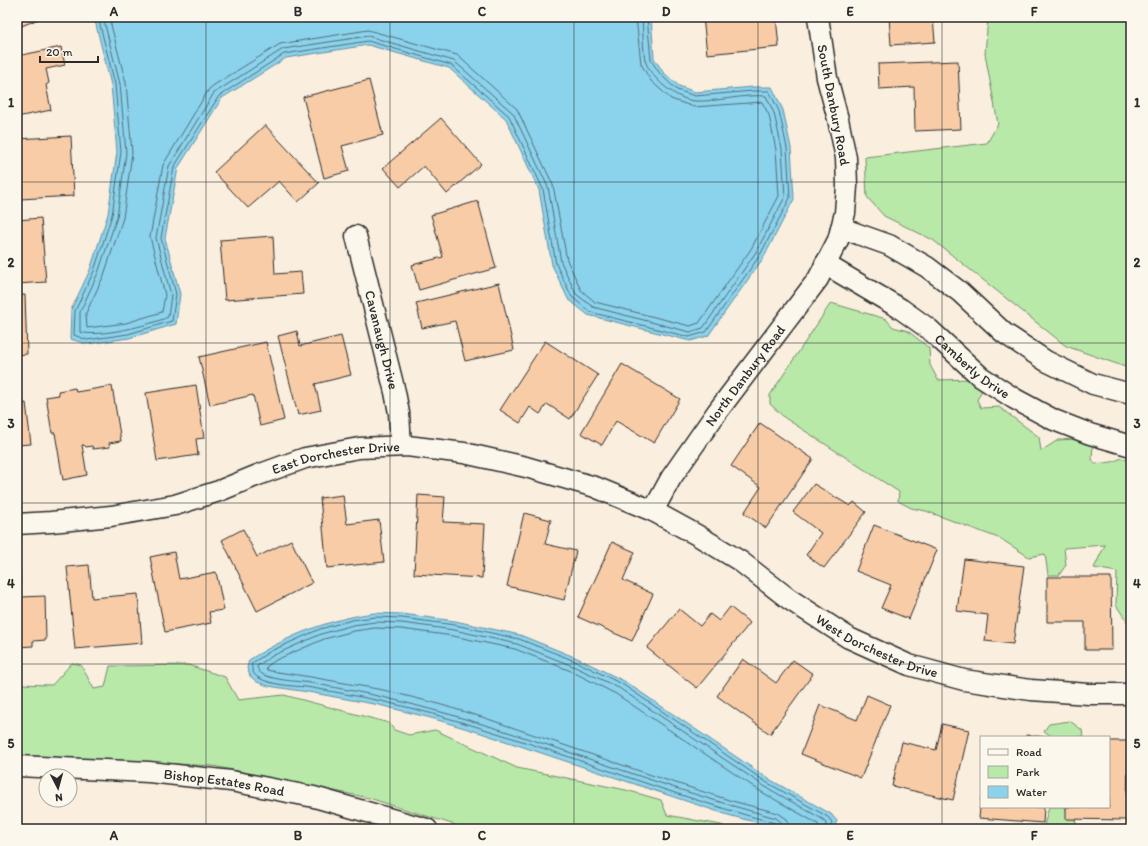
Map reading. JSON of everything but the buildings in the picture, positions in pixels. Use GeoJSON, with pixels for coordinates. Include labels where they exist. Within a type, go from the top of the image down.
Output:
{"type":"FeatureCollection","features":[{"type":"Feature","properties":{"kind":"street","name":"South Danbury Road"},"geometry":{"type":"LineString","coordinates":[[818,17],[827,78],[838,119],[846,158],[847,186],[845,213],[840,234]]}},
{"type":"Feature","properties":{"kind":"street","name":"North Danbury Road"},"geometry":{"type":"LineString","coordinates":[[653,511],[670,478],[717,412],[818,278],[840,234]]}},
{"type":"Feature","properties":{"kind":"street"},"geometry":{"type":"LineString","coordinates":[[840,234],[889,245],[927,267],[960,292],[1004,333],[1046,361],[1093,384],[1131,394]]}},
{"type":"Feature","properties":{"kind":"street","name":"Cavanaugh Drive"},"geometry":{"type":"LineString","coordinates":[[356,236],[395,392],[401,446]]}},
{"type":"Feature","properties":{"kind":"street","name":"Camberly Drive"},"geometry":{"type":"LineString","coordinates":[[825,264],[901,309],[929,329],[981,377],[1015,399],[1054,420],[1090,434],[1131,446]]}},
{"type":"Feature","properties":{"kind":"street","name":"East Dorchester Drive"},"geometry":{"type":"LineString","coordinates":[[17,524],[111,516],[175,505],[219,491],[305,458],[359,448],[401,446],[464,453],[526,467],[595,488],[653,511]]}},
{"type":"Feature","properties":{"kind":"street","name":"West Dorchester Drive"},"geometry":{"type":"LineString","coordinates":[[653,511],[740,561],[790,599],[849,638],[909,665],[964,680],[1032,690],[1089,694],[1131,694]]}},
{"type":"Feature","properties":{"kind":"street","name":"Bishop Estates Road"},"geometry":{"type":"LineString","coordinates":[[17,766],[149,772],[231,781],[314,797],[427,829]]}},
{"type":"Feature","properties":{"kind":"green space"},"geometry":{"type":"Polygon","coordinates":[[[988,17],[1131,17],[1131,369],[1066,346],[933,240],[884,216],[867,197],[865,157],[987,143],[998,124],[985,54],[988,17]]]}},
{"type":"Feature","properties":{"kind":"green space"},"geometry":{"type":"Polygon","coordinates":[[[831,303],[886,319],[893,327],[908,331],[929,348],[930,365],[938,380],[972,379],[983,388],[977,400],[981,408],[999,407],[1039,437],[1041,451],[1058,440],[1076,439],[1093,445],[1092,459],[1095,464],[1112,462],[1122,458],[1131,462],[1131,549],[1128,558],[1131,561],[1131,620],[1128,623],[1116,605],[1117,572],[1094,568],[1105,545],[1064,548],[1066,565],[1059,575],[1048,575],[1045,554],[1029,557],[1001,539],[926,511],[911,508],[898,501],[899,492],[785,418],[770,404],[770,395],[831,303]]]}},
{"type":"Feature","properties":{"kind":"green space"},"geometry":{"type":"Polygon","coordinates":[[[72,663],[81,665],[94,689],[105,687],[110,666],[188,665],[225,677],[238,700],[284,695],[389,723],[394,730],[409,735],[435,730],[517,768],[626,790],[661,800],[667,815],[721,825],[730,829],[468,829],[369,798],[213,766],[17,755],[17,684],[52,685],[72,663]]]}},
{"type":"Feature","properties":{"kind":"green space"},"geometry":{"type":"Polygon","coordinates":[[[1070,721],[1082,730],[1083,736],[1052,736],[1044,731],[1049,724],[1070,721]]]}},
{"type":"Feature","properties":{"kind":"green space"},"geometry":{"type":"Polygon","coordinates":[[[1049,808],[1066,808],[1067,817],[1075,819],[1077,829],[1043,829],[1049,808]]]}},
{"type":"Feature","properties":{"kind":"water"},"geometry":{"type":"Polygon","coordinates":[[[94,17],[651,17],[654,58],[663,72],[679,86],[695,92],[753,87],[772,87],[783,110],[791,148],[794,199],[764,257],[708,336],[690,341],[588,315],[568,299],[552,265],[539,190],[506,119],[449,68],[368,45],[286,58],[222,98],[178,168],[165,238],[180,294],[176,324],[129,338],[87,344],[70,339],[71,310],[90,270],[108,214],[117,152],[111,85],[94,17]]]}},
{"type":"Feature","properties":{"kind":"water"},"geometry":{"type":"Polygon","coordinates":[[[374,613],[402,614],[455,621],[520,635],[577,658],[624,681],[769,779],[831,814],[837,821],[833,829],[781,829],[728,815],[481,733],[431,718],[379,705],[268,686],[257,682],[250,676],[247,668],[249,660],[278,643],[325,624],[374,613]]]}}]}
